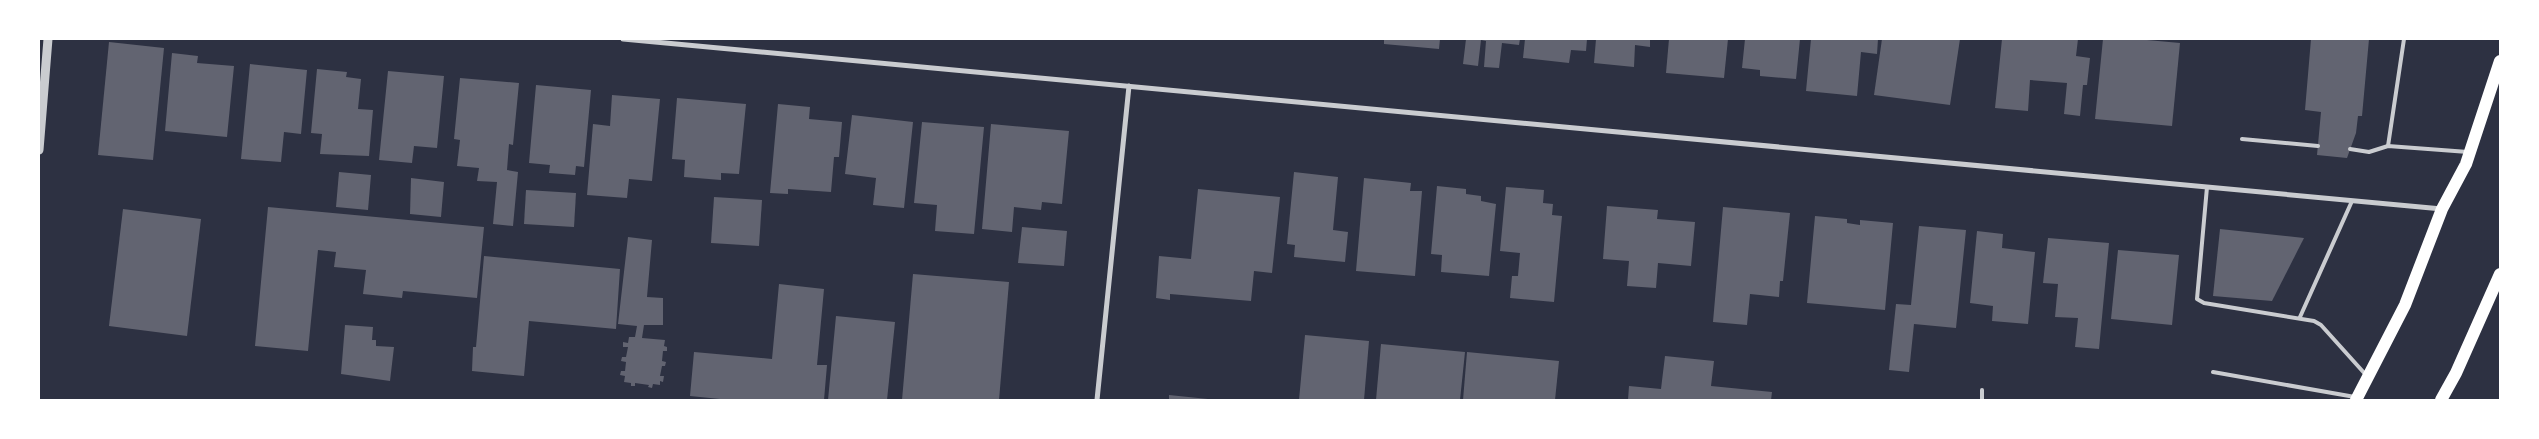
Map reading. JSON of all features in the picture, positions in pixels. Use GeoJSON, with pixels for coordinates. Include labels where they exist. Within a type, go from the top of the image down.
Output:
{"type":"FeatureCollection","features":[{"type":"Feature","properties":{"kind":"main road"},"geometry":{"type":"LineString","coordinates":[[2357,399],[2405,305],[2442,209],[2470,152],[2500,60]]}},
{"type":"Feature","properties":{"kind":"main road"},"geometry":{"type":"LineString","coordinates":[[2441,400],[2456,373],[2500,274]]}},
{"type":"Feature","properties":{"kind":"street"},"geometry":{"type":"LineString","coordinates":[[39,150],[48,39]]}},
{"type":"Feature","properties":{"kind":"street"},"geometry":{"type":"LineString","coordinates":[[623,39],[2442,209]]}},
{"type":"Feature","properties":{"kind":"street"},"geometry":{"type":"LineString","coordinates":[[1097,400],[1129,86]]}},
{"type":"Feature","properties":{"kind":"lane"},"geometry":{"type":"LineString","coordinates":[[2388,146],[2404,39]]}},
{"type":"Feature","properties":{"kind":"lane"},"geometry":{"type":"LineString","coordinates":[[2242,138],[2318,146]]}},
{"type":"Feature","properties":{"kind":"lane"},"geometry":{"type":"LineString","coordinates":[[2350,149],[2369,152],[2388,146],[2470,152]]}},
{"type":"Feature","properties":{"kind":"lane"},"geometry":{"type":"LineString","coordinates":[[2207,187],[2197,299],[2204,302],[2300,317],[2321,325],[2368,378]]}},
{"type":"Feature","properties":{"kind":"lane"},"geometry":{"type":"LineString","coordinates":[[2300,317],[2352,200]]}},
{"type":"Feature","properties":{"kind":"lane"},"geometry":{"type":"LineString","coordinates":[[2213,372],[2357,399]]}},
{"type":"Feature","properties":{"kind":"lane"},"geometry":{"type":"LineString","coordinates":[[1982,390],[1982,400]]}},
{"type":"Feature","properties":{"kind":"building"},"geometry":{"type":"Polygon","coordinates":[[[1384,39],[1440,39],[1439,49],[1384,44],[1384,39]]]}},
{"type":"Feature","properties":{"kind":"building"},"geometry":{"type":"Polygon","coordinates":[[[1466,39],[1520,39],[1519,45],[1502,43],[1499,68],[1484,67],[1486,41],[1481,40],[1478,66],[1463,64],[1466,39]]]}},
{"type":"Feature","properties":{"kind":"building"},"geometry":{"type":"Polygon","coordinates":[[[1525,39],[1587,39],[1586,51],[1571,50],[1569,63],[1523,58],[1525,39]]]}},
{"type":"Feature","properties":{"kind":"building"},"geometry":{"type":"Polygon","coordinates":[[[1596,39],[1650,39],[1650,47],[1635,45],[1634,67],[1594,63],[1596,39]]]}},
{"type":"Feature","properties":{"kind":"building"},"geometry":{"type":"Polygon","coordinates":[[[1669,39],[1728,39],[1724,78],[1666,73],[1669,39]]]}},
{"type":"Feature","properties":{"kind":"building"},"geometry":{"type":"Polygon","coordinates":[[[1745,39],[1800,39],[1796,79],[1760,76],[1760,70],[1742,68],[1745,39]]]}},
{"type":"Feature","properties":{"kind":"building"},"geometry":{"type":"Polygon","coordinates":[[[1811,39],[1878,39],[1877,54],[1861,52],[1857,96],[1806,91],[1811,39]]]}},
{"type":"Feature","properties":{"kind":"building"},"geometry":{"type":"Polygon","coordinates":[[[1882,39],[1960,39],[1950,105],[1874,95],[1882,39]]]}},
{"type":"Feature","properties":{"kind":"building"},"geometry":{"type":"Polygon","coordinates":[[[2002,39],[2078,39],[2076,56],[2090,58],[2087,85],[2083,85],[2080,116],[2064,114],[2067,83],[2030,80],[2028,111],[1995,108],[2002,39]]]}},
{"type":"Feature","properties":{"kind":"building"},"geometry":{"type":"Polygon","coordinates":[[[2103,39],[2136,39],[2180,43],[2172,126],[2095,119],[2103,39]]]}},
{"type":"Feature","properties":{"kind":"building"},"geometry":{"type":"Polygon","coordinates":[[[2311,39],[2369,39],[2362,116],[2358,116],[2356,133],[2347,158],[2317,155],[2321,112],[2305,110],[2311,39]]]}},
{"type":"Feature","properties":{"kind":"building"},"geometry":{"type":"Polygon","coordinates":[[[109,42],[164,48],[153,160],[98,155],[109,42]]]}},
{"type":"Feature","properties":{"kind":"building"},"geometry":{"type":"Polygon","coordinates":[[[172,53],[198,56],[197,63],[234,66],[227,137],[165,131],[172,53]]]}},
{"type":"Feature","properties":{"kind":"building"},"geometry":{"type":"Polygon","coordinates":[[[250,64],[307,70],[301,134],[284,132],[281,162],[241,159],[250,64]]]}},
{"type":"Feature","properties":{"kind":"building"},"geometry":{"type":"Polygon","coordinates":[[[317,69],[347,72],[346,77],[361,79],[358,109],[373,110],[369,156],[320,154],[322,134],[311,133],[317,69]]]}},
{"type":"Feature","properties":{"kind":"building"},"geometry":{"type":"Polygon","coordinates":[[[388,71],[444,76],[437,148],[414,146],[412,163],[379,160],[388,71]]]}},
{"type":"Feature","properties":{"kind":"building"},"geometry":{"type":"Polygon","coordinates":[[[460,78],[519,83],[513,145],[509,144],[507,170],[518,172],[513,226],[493,224],[497,182],[477,181],[479,168],[457,166],[460,140],[454,139],[460,78]]]}},
{"type":"Feature","properties":{"kind":"building"},"geometry":{"type":"Polygon","coordinates":[[[536,85],[591,90],[584,167],[576,166],[575,175],[549,173],[550,165],[529,163],[536,85]]]}},
{"type":"Feature","properties":{"kind":"building"},"geometry":{"type":"Polygon","coordinates":[[[612,95],[660,99],[652,181],[629,179],[627,198],[587,195],[593,124],[610,126],[612,95]]]}},
{"type":"Feature","properties":{"kind":"building"},"geometry":{"type":"Polygon","coordinates":[[[677,98],[746,104],[739,174],[721,173],[721,180],[684,177],[685,160],[672,159],[677,98]]]}},
{"type":"Feature","properties":{"kind":"building"},"geometry":{"type":"Polygon","coordinates":[[[778,104],[810,107],[809,119],[842,122],[839,157],[834,157],[831,192],[788,189],[788,194],[770,193],[778,104]]]}},
{"type":"Feature","properties":{"kind":"building"},"geometry":{"type":"Polygon","coordinates":[[[852,115],[913,122],[904,208],[873,205],[876,178],[845,174],[852,115]]]}},
{"type":"Feature","properties":{"kind":"building"},"geometry":{"type":"Polygon","coordinates":[[[922,122],[984,127],[974,234],[935,231],[937,205],[914,203],[922,122]]]}},
{"type":"Feature","properties":{"kind":"building"},"geometry":{"type":"Polygon","coordinates":[[[991,124],[1069,131],[1062,204],[1042,202],[1041,210],[1014,207],[1012,232],[982,229],[991,124]]]}},
{"type":"Feature","properties":{"kind":"building"},"geometry":{"type":"Polygon","coordinates":[[[339,172],[371,175],[368,210],[336,207],[339,172]]]}},
{"type":"Feature","properties":{"kind":"building"},"geometry":{"type":"Polygon","coordinates":[[[1294,172],[1338,177],[1333,230],[1348,232],[1345,262],[1294,257],[1295,245],[1287,244],[1294,172]]]}},
{"type":"Feature","properties":{"kind":"building"},"geometry":{"type":"Polygon","coordinates":[[[411,178],[444,182],[441,217],[410,214],[411,178]]]}},
{"type":"Feature","properties":{"kind":"building"},"geometry":{"type":"Polygon","coordinates":[[[1364,178],[1411,183],[1410,191],[1422,191],[1415,276],[1356,271],[1364,178]]]}},
{"type":"Feature","properties":{"kind":"building"},"geometry":{"type":"Polygon","coordinates":[[[1437,186],[1466,189],[1466,194],[1481,196],[1481,201],[1496,204],[1489,276],[1441,272],[1442,255],[1431,254],[1437,186]]]}},
{"type":"Feature","properties":{"kind":"building"},"geometry":{"type":"Polygon","coordinates":[[[1506,187],[1544,190],[1543,203],[1553,204],[1552,215],[1562,216],[1554,302],[1510,298],[1512,276],[1518,276],[1520,253],[1500,251],[1506,187]]]}},
{"type":"Feature","properties":{"kind":"building"},"geometry":{"type":"Polygon","coordinates":[[[1198,189],[1280,197],[1272,273],[1254,271],[1251,301],[1170,294],[1170,300],[1156,298],[1159,256],[1191,259],[1198,189]]]}},
{"type":"Feature","properties":{"kind":"building"},"geometry":{"type":"Polygon","coordinates":[[[526,190],[576,193],[574,227],[524,224],[526,190]]]}},
{"type":"Feature","properties":{"kind":"building"},"geometry":{"type":"Polygon","coordinates":[[[714,197],[762,200],[759,246],[711,243],[714,197]]]}},
{"type":"Feature","properties":{"kind":"building"},"geometry":{"type":"Polygon","coordinates":[[[1607,206],[1658,210],[1657,219],[1695,222],[1691,266],[1658,263],[1656,288],[1627,286],[1629,261],[1603,259],[1607,206]]]}},
{"type":"Feature","properties":{"kind":"building"},"geometry":{"type":"Polygon","coordinates":[[[268,207],[484,227],[477,298],[403,291],[402,298],[363,294],[366,270],[334,267],[336,252],[318,250],[308,351],[255,346],[268,207]]]}},
{"type":"Feature","properties":{"kind":"building"},"geometry":{"type":"Polygon","coordinates":[[[1723,207],[1790,213],[1783,281],[1780,281],[1779,297],[1750,294],[1747,325],[1713,322],[1723,207]]]}},
{"type":"Feature","properties":{"kind":"building"},"geometry":{"type":"Polygon","coordinates":[[[123,209],[201,219],[187,336],[109,326],[123,209]]]}},
{"type":"Feature","properties":{"kind":"building"},"geometry":{"type":"Polygon","coordinates":[[[1815,216],[1847,219],[1847,223],[1860,225],[1860,220],[1893,223],[1885,310],[1807,303],[1815,216]]]}},
{"type":"Feature","properties":{"kind":"building"},"geometry":{"type":"Polygon","coordinates":[[[1919,226],[1966,230],[1956,328],[1914,324],[1909,372],[1889,370],[1896,304],[1911,305],[1919,226]]]}},
{"type":"Feature","properties":{"kind":"building"},"geometry":{"type":"Polygon","coordinates":[[[1022,227],[1067,231],[1064,266],[1018,263],[1022,227]]]}},
{"type":"Feature","properties":{"kind":"building"},"geometry":{"type":"Polygon","coordinates":[[[2220,229],[2304,238],[2272,301],[2213,296],[2220,229]]]}},
{"type":"Feature","properties":{"kind":"building"},"geometry":{"type":"Polygon","coordinates":[[[1977,231],[2003,234],[2002,248],[2035,252],[2028,324],[1992,321],[1993,306],[1970,303],[1977,231]]]}},
{"type":"Feature","properties":{"kind":"building"},"geometry":{"type":"Polygon","coordinates":[[[628,237],[652,240],[647,297],[663,298],[663,325],[644,325],[642,338],[665,340],[664,346],[667,347],[667,351],[663,351],[662,361],[666,362],[665,366],[662,366],[660,376],[664,376],[663,382],[660,381],[660,385],[653,384],[652,388],[648,387],[649,385],[635,383],[635,386],[631,386],[631,383],[624,382],[625,376],[620,375],[621,371],[625,371],[626,362],[621,361],[622,357],[626,357],[628,347],[623,347],[623,342],[628,343],[629,337],[635,337],[637,326],[618,324],[628,237]]]}},
{"type":"Feature","properties":{"kind":"building"},"geometry":{"type":"Polygon","coordinates":[[[2048,238],[2109,243],[2099,349],[2075,347],[2078,318],[2055,317],[2058,284],[2043,283],[2048,238]]]}},
{"type":"Feature","properties":{"kind":"building"},"geometry":{"type":"Polygon","coordinates":[[[2118,250],[2179,255],[2172,325],[2111,319],[2118,250]]]}},
{"type":"Feature","properties":{"kind":"building"},"geometry":{"type":"Polygon","coordinates":[[[484,256],[620,269],[616,329],[529,321],[524,376],[472,371],[484,256]]]}},
{"type":"Feature","properties":{"kind":"building"},"geometry":{"type":"Polygon","coordinates":[[[913,274],[1009,282],[999,400],[902,400],[913,274]]]}},
{"type":"Feature","properties":{"kind":"building"},"geometry":{"type":"Polygon","coordinates":[[[779,284],[824,289],[817,365],[827,365],[824,400],[730,400],[690,396],[694,352],[772,359],[779,284]]]}},
{"type":"Feature","properties":{"kind":"building"},"geometry":{"type":"Polygon","coordinates":[[[836,316],[895,322],[887,400],[828,400],[836,316]]]}},
{"type":"Feature","properties":{"kind":"building"},"geometry":{"type":"Polygon","coordinates":[[[345,325],[373,327],[372,340],[376,340],[376,346],[394,347],[390,381],[341,374],[345,325]]]}},
{"type":"Feature","properties":{"kind":"building"},"geometry":{"type":"Polygon","coordinates":[[[1305,335],[1369,341],[1364,400],[1299,400],[1305,335]]]}},
{"type":"Feature","properties":{"kind":"building"},"geometry":{"type":"Polygon","coordinates":[[[1381,344],[1465,352],[1460,400],[1376,400],[1381,344]]]}},
{"type":"Feature","properties":{"kind":"building"},"geometry":{"type":"Polygon","coordinates":[[[1467,352],[1559,361],[1555,400],[1463,400],[1467,352]]]}},
{"type":"Feature","properties":{"kind":"building"},"geometry":{"type":"Polygon","coordinates":[[[1665,356],[1714,361],[1711,386],[1772,392],[1771,400],[1628,400],[1629,386],[1661,389],[1665,356]]]}},
{"type":"Feature","properties":{"kind":"building"},"geometry":{"type":"Polygon","coordinates":[[[1169,395],[1208,399],[1169,400],[1169,395]]]}}]}
